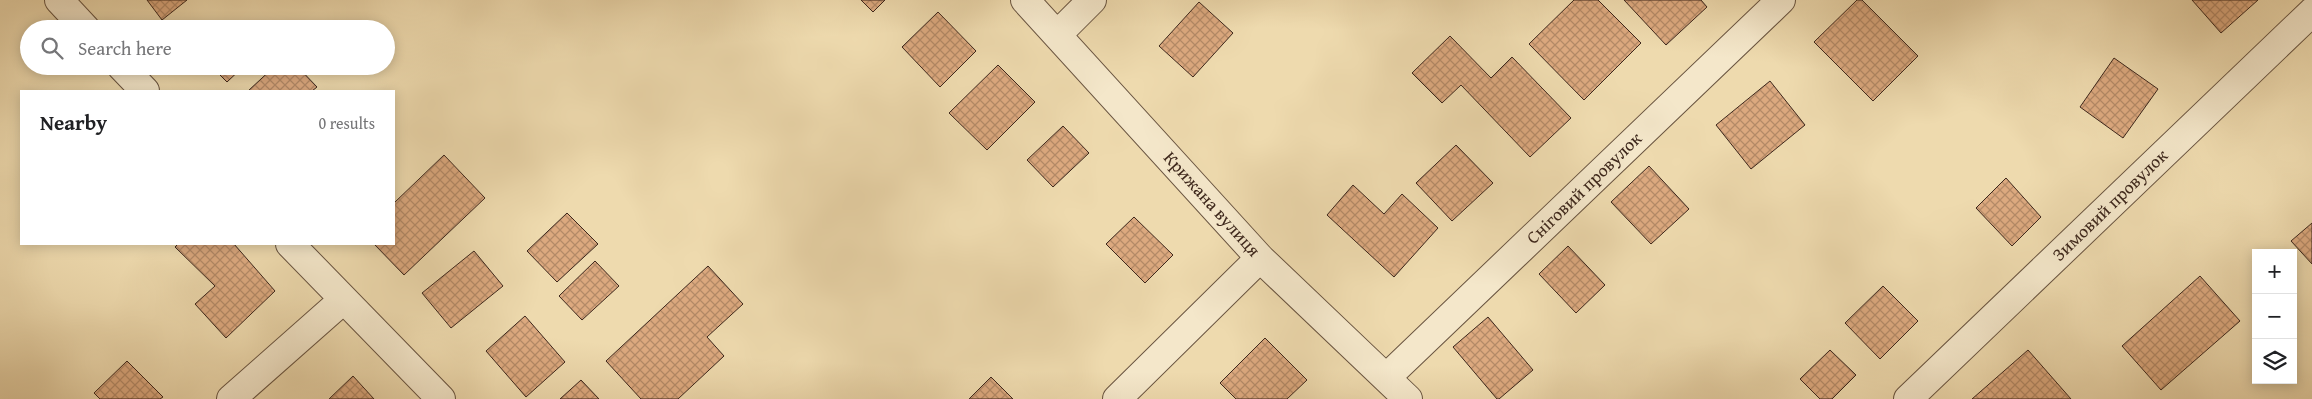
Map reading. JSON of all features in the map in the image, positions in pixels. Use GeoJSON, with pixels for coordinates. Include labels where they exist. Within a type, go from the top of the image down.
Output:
{"type":"FeatureCollection","features":[{"type":"Feature","properties":{"kind":"street"},"geometry":{"type":"LineString","coordinates":[[58,0],[77,20]]}},
{"type":"Feature","properties":{"kind":"street","name":"Крижана вулиця"},"geometry":{"type":"LineString","coordinates":[[1025,0],[1058,34],[1260,258],[1408,399]]}},
{"type":"Feature","properties":{"kind":"street"},"geometry":{"type":"LineString","coordinates":[[1058,34],[1092,0]]}},
{"type":"Feature","properties":{"kind":"street","name":"Сніговий провулок"},"geometry":{"type":"LineString","coordinates":[[1387,377],[1781,0]]}},
{"type":"Feature","properties":{"kind":"street","name":"Зимовий провулок"},"geometry":{"type":"LineString","coordinates":[[1908,399],[2312,12]]}},
{"type":"Feature","properties":{"kind":"street"},"geometry":{"type":"LineString","coordinates":[[130,75],[144,90]]}},
{"type":"Feature","properties":{"kind":"street"},"geometry":{"type":"LineString","coordinates":[[291,245],[441,399]]}},
{"type":"Feature","properties":{"kind":"street"},"geometry":{"type":"LineString","coordinates":[[1117,399],[1260,258]]}},
{"type":"Feature","properties":{"kind":"street"},"geometry":{"type":"LineString","coordinates":[[231,399],[343,300]]}},
{"type":"Feature","properties":{"kind":"building"},"geometry":{"type":"Polygon","coordinates":[[[147,0],[187,0],[162,20],[147,0]]]}},
{"type":"Feature","properties":{"kind":"building"},"geometry":{"type":"Polygon","coordinates":[[[861,0],[885,0],[873,12],[861,0]]]}},
{"type":"Feature","properties":{"kind":"building"},"geometry":{"type":"Polygon","coordinates":[[[1574,0],[1598,0],[1641,43],[1584,100],[1529,44],[1574,0]]]}},
{"type":"Feature","properties":{"kind":"building"},"geometry":{"type":"Polygon","coordinates":[[[1624,0],[1701,0],[1707,7],[1666,45],[1624,0]]]}},
{"type":"Feature","properties":{"kind":"building"},"geometry":{"type":"Polygon","coordinates":[[[1857,0],[1862,0],[1918,56],[1873,101],[1814,42],[1857,0]]]}},
{"type":"Feature","properties":{"kind":"building"},"geometry":{"type":"Polygon","coordinates":[[[2192,0],[2258,0],[2221,33],[2192,0]]]}},
{"type":"Feature","properties":{"kind":"building"},"geometry":{"type":"Polygon","coordinates":[[[1199,2],[1233,33],[1193,77],[1159,46],[1199,2]]]}},
{"type":"Feature","properties":{"kind":"building"},"geometry":{"type":"Polygon","coordinates":[[[938,12],[976,51],[940,87],[902,47],[938,12]]]}},
{"type":"Feature","properties":{"kind":"building"},"geometry":{"type":"Polygon","coordinates":[[[1450,36],[1491,78],[1512,57],[1571,118],[1530,157],[1461,85],[1442,103],[1412,73],[1450,36]]]}},
{"type":"Feature","properties":{"kind":"building"},"geometry":{"type":"Polygon","coordinates":[[[2114,58],[2158,89],[2123,138],[2080,107],[2114,58]]]}},
{"type":"Feature","properties":{"kind":"building"},"geometry":{"type":"Polygon","coordinates":[[[998,65],[1035,102],[987,150],[949,113],[998,65]]]}},
{"type":"Feature","properties":{"kind":"building"},"geometry":{"type":"Polygon","coordinates":[[[220,75],[234,75],[227,82],[220,75]]]}},
{"type":"Feature","properties":{"kind":"building"},"geometry":{"type":"Polygon","coordinates":[[[265,75],[306,75],[317,87],[313,90],[249,90],[265,75]]]}},
{"type":"Feature","properties":{"kind":"building"},"geometry":{"type":"Polygon","coordinates":[[[1770,81],[1805,125],[1751,169],[1716,125],[1770,81]]]}},
{"type":"Feature","properties":{"kind":"building"},"geometry":{"type":"Polygon","coordinates":[[[1063,126],[1089,153],[1053,187],[1027,160],[1063,126]]]}},
{"type":"Feature","properties":{"kind":"building"},"geometry":{"type":"Polygon","coordinates":[[[1456,145],[1493,183],[1452,221],[1416,183],[1456,145]]]}},
{"type":"Feature","properties":{"kind":"building"},"geometry":{"type":"Polygon","coordinates":[[[444,155],[485,198],[404,275],[375,245],[395,245],[395,202],[444,155]]]}},
{"type":"Feature","properties":{"kind":"building"},"geometry":{"type":"Polygon","coordinates":[[[1649,166],[1689,209],[1651,244],[1611,202],[1649,166]]]}},
{"type":"Feature","properties":{"kind":"building"},"geometry":{"type":"Polygon","coordinates":[[[2006,178],[2041,217],[2012,246],[1976,208],[2006,178]]]}},
{"type":"Feature","properties":{"kind":"building"},"geometry":{"type":"Polygon","coordinates":[[[1353,185],[1384,214],[1402,194],[1438,228],[1394,277],[1327,215],[1353,185]]]}},
{"type":"Feature","properties":{"kind":"building"},"geometry":{"type":"Polygon","coordinates":[[[567,213],[598,244],[557,282],[527,251],[567,213]]]}},
{"type":"Feature","properties":{"kind":"building"},"geometry":{"type":"Polygon","coordinates":[[[1134,217],[1173,255],[1145,283],[1106,244],[1134,217]]]}},
{"type":"Feature","properties":{"kind":"building"},"geometry":{"type":"Polygon","coordinates":[[[2312,223],[2312,264],[2291,241],[2312,223]]]}},
{"type":"Feature","properties":{"kind":"building"},"geometry":{"type":"Polygon","coordinates":[[[177,245],[235,245],[275,291],[226,338],[195,304],[215,286],[175,247],[177,245]]]}},
{"type":"Feature","properties":{"kind":"building"},"geometry":{"type":"Polygon","coordinates":[[[1568,246],[1605,285],[1576,313],[1539,274],[1568,246]]]}},
{"type":"Feature","properties":{"kind":"building"},"geometry":{"type":"Polygon","coordinates":[[[474,251],[503,286],[451,328],[422,293],[474,251]]]}},
{"type":"Feature","properties":{"kind":"building"},"geometry":{"type":"Polygon","coordinates":[[[595,261],[619,286],[582,320],[559,296],[595,261]]]}},
{"type":"Feature","properties":{"kind":"building"},"geometry":{"type":"Polygon","coordinates":[[[708,266],[743,304],[707,337],[724,356],[678,399],[641,399],[606,361],[708,266]]]}},
{"type":"Feature","properties":{"kind":"building"},"geometry":{"type":"Polygon","coordinates":[[[2200,276],[2240,321],[2161,390],[2122,346],[2200,276]]]}},
{"type":"Feature","properties":{"kind":"building"},"geometry":{"type":"Polygon","coordinates":[[[1883,286],[1918,321],[1880,359],[1845,323],[1883,286]]]}},
{"type":"Feature","properties":{"kind":"building"},"geometry":{"type":"Polygon","coordinates":[[[525,316],[565,362],[526,397],[486,351],[525,316]]]}},
{"type":"Feature","properties":{"kind":"building"},"geometry":{"type":"Polygon","coordinates":[[[1488,317],[1533,370],[1499,399],[1453,347],[1488,317]]]}},
{"type":"Feature","properties":{"kind":"building"},"geometry":{"type":"Polygon","coordinates":[[[1265,338],[1307,380],[1287,399],[1236,399],[1220,383],[1265,338]]]}},
{"type":"Feature","properties":{"kind":"building"},"geometry":{"type":"Polygon","coordinates":[[[1830,350],[1856,375],[1832,399],[1820,399],[1800,379],[1830,350]]]}},
{"type":"Feature","properties":{"kind":"building"},"geometry":{"type":"Polygon","coordinates":[[[2028,350],[2071,399],[1972,399],[2028,350]]]}},
{"type":"Feature","properties":{"kind":"building"},"geometry":{"type":"Polygon","coordinates":[[[127,361],[163,397],[160,399],[100,399],[94,393],[127,361]]]}},
{"type":"Feature","properties":{"kind":"building"},"geometry":{"type":"Polygon","coordinates":[[[353,376],[374,399],[329,399],[353,376]]]}},
{"type":"Feature","properties":{"kind":"building"},"geometry":{"type":"Polygon","coordinates":[[[991,377],[1013,399],[969,399],[991,377]]]}},
{"type":"Feature","properties":{"kind":"building"},"geometry":{"type":"Polygon","coordinates":[[[581,380],[599,399],[560,399],[581,380]]]}}]}
